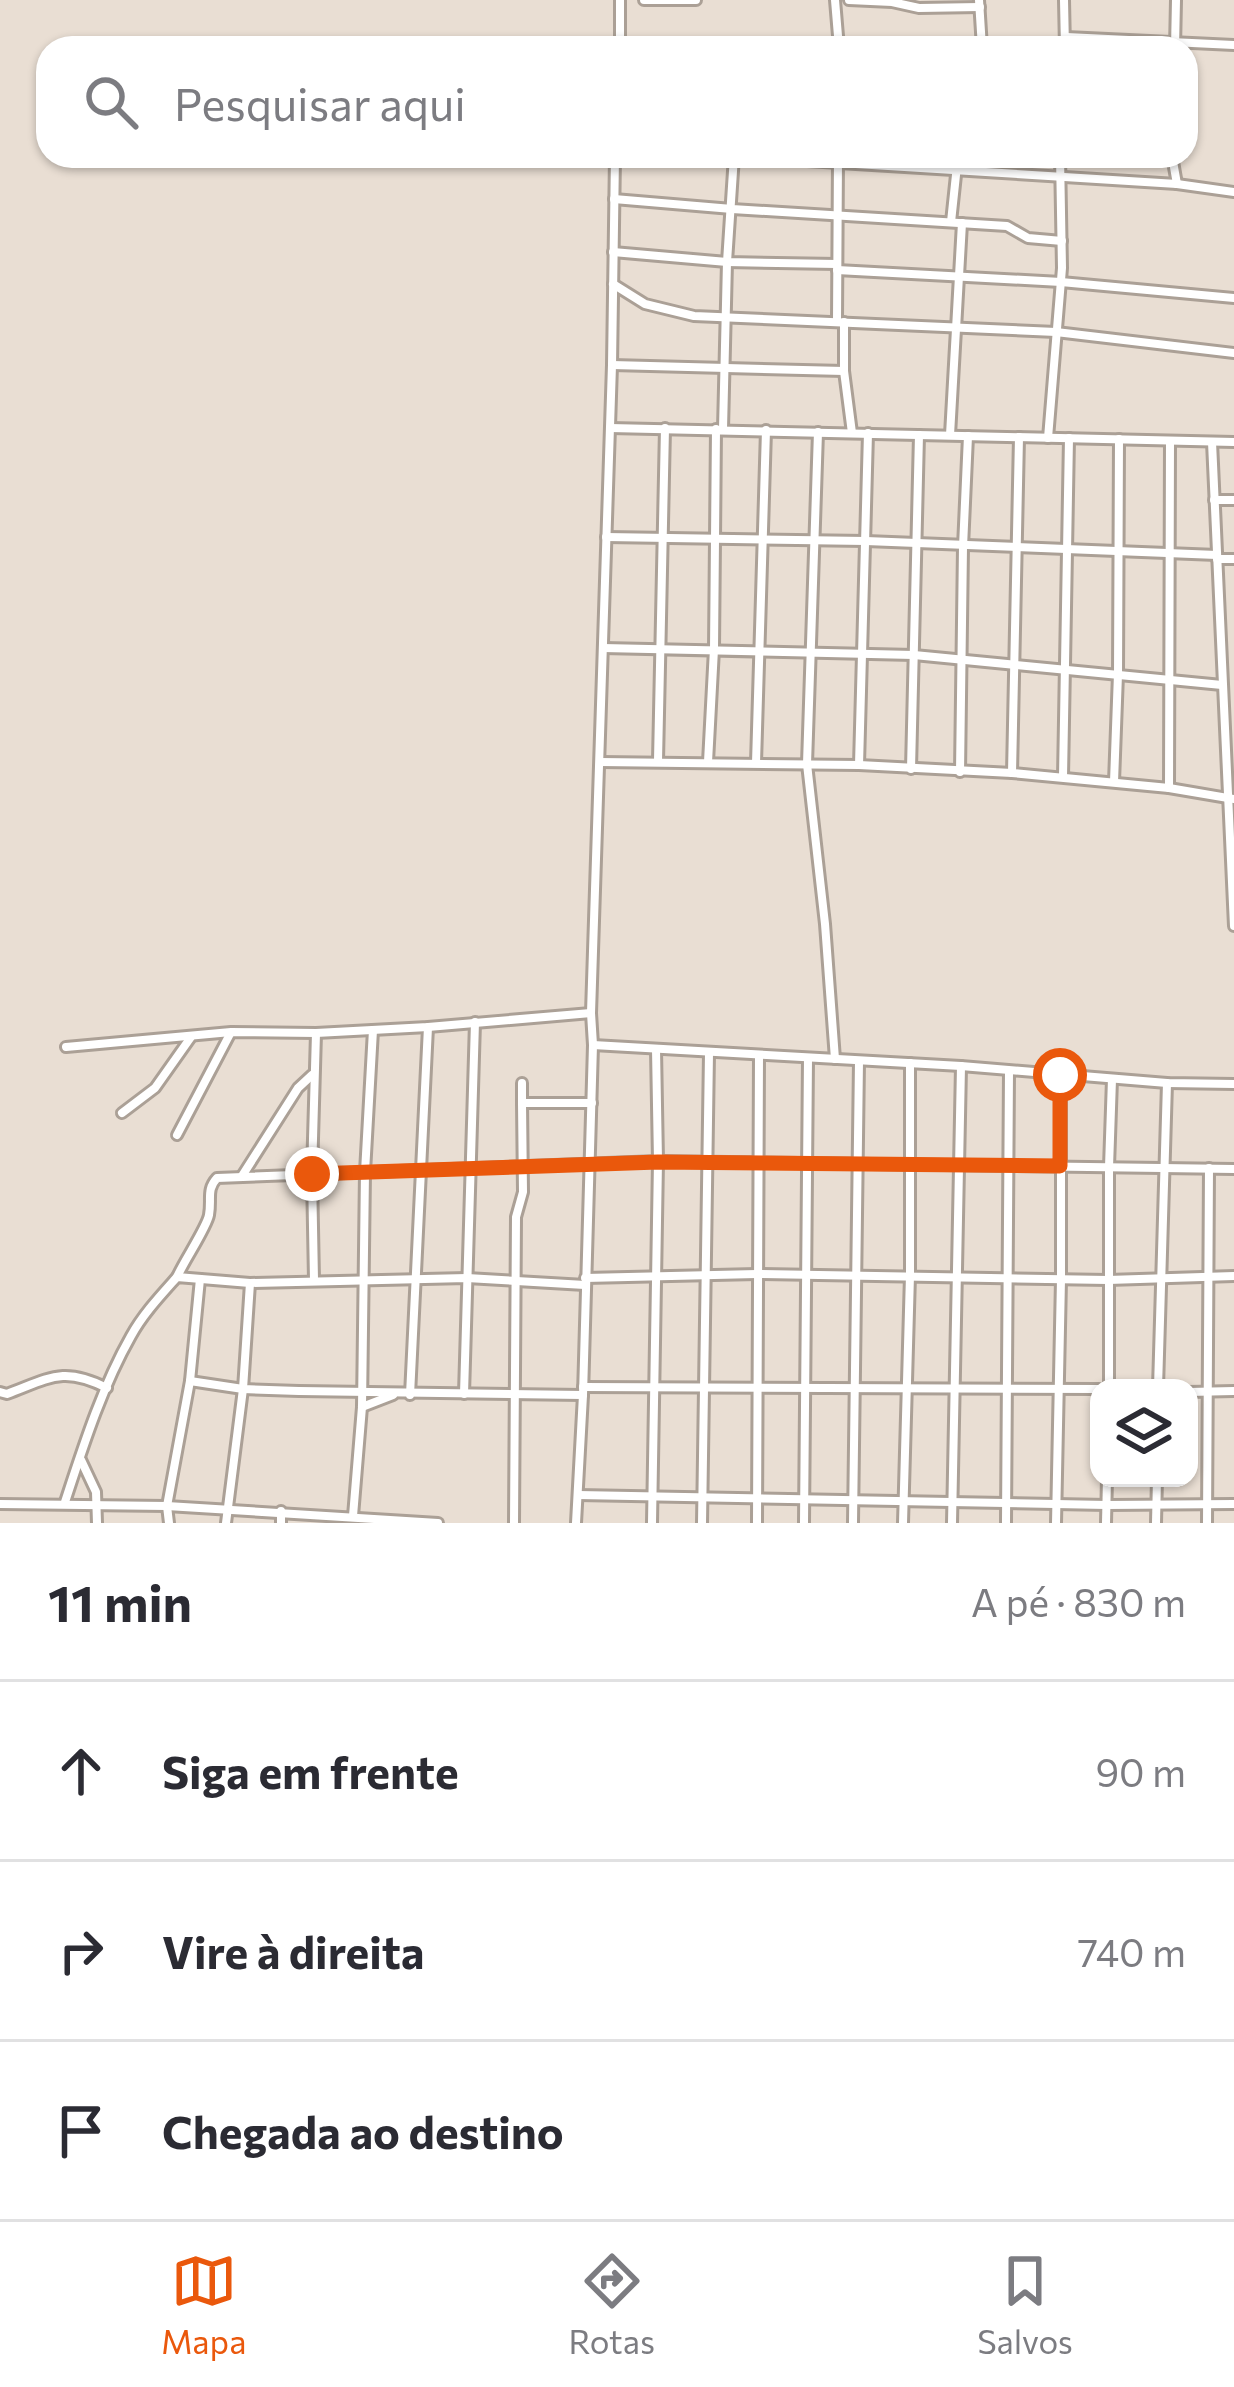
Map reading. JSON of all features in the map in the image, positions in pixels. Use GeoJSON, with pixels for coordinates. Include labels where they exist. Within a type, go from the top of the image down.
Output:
{"type":"FeatureCollection","features":[{"type":"Feature","properties":{"kind":"street"},"geometry":{"type":"LineString","coordinates":[[620,0],[620,36]]}},
{"type":"Feature","properties":{"kind":"street"},"geometry":{"type":"LineString","coordinates":[[644,0],[696,0]]}},
{"type":"Feature","properties":{"kind":"street"},"geometry":{"type":"LineString","coordinates":[[835,0],[838,36]]}},
{"type":"Feature","properties":{"kind":"street"},"geometry":{"type":"LineString","coordinates":[[849,0],[919,8],[980,3],[981,36]]}},
{"type":"Feature","properties":{"kind":"street"},"geometry":{"type":"LineString","coordinates":[[1064,0],[1066,36]]}},
{"type":"Feature","properties":{"kind":"street"},"geometry":{"type":"LineString","coordinates":[[1175,36],[1176,0]]}},
{"type":"Feature","properties":{"kind":"street"},"geometry":{"type":"LineString","coordinates":[[1198,45],[1234,45]]}},
{"type":"Feature","properties":{"kind":"street"},"geometry":{"type":"LineString","coordinates":[[576,1523],[592,1103],[615,168]]}},
{"type":"Feature","properties":{"kind":"street"},"geometry":{"type":"LineString","coordinates":[[708,762],[732,168]]}},
{"type":"Feature","properties":{"kind":"street"},"geometry":{"type":"LineString","coordinates":[[838,168],[837,267],[852,433]]}},
{"type":"Feature","properties":{"kind":"street"},"geometry":{"type":"LineString","coordinates":[[935,168],[1234,192]]}},
{"type":"Feature","properties":{"kind":"street"},"geometry":{"type":"LineString","coordinates":[[1048,439],[1061,282],[1059,168]]}},
{"type":"Feature","properties":{"kind":"street"},"geometry":{"type":"LineString","coordinates":[[1175,168],[1178,184]]}},
{"type":"Feature","properties":{"kind":"street"},"geometry":{"type":"LineString","coordinates":[[950,435],[960,277],[956,170]]}},
{"type":"Feature","properties":{"kind":"street"},"geometry":{"type":"LineString","coordinates":[[614,199],[1009,226],[1028,238],[1062,241]]}},
{"type":"Feature","properties":{"kind":"street"},"geometry":{"type":"LineString","coordinates":[[613,252],[1234,298]]}},
{"type":"Feature","properties":{"kind":"street"},"geometry":{"type":"LineString","coordinates":[[612,283],[645,304],[694,316],[1056,332],[1234,353]]}},
{"type":"Feature","properties":{"kind":"street"},"geometry":{"type":"LineString","coordinates":[[612,364],[844,370]]}},
{"type":"Feature","properties":{"kind":"street"},"geometry":{"type":"LineString","coordinates":[[610,428],[1234,442]]}},
{"type":"Feature","properties":{"kind":"street"},"geometry":{"type":"LineString","coordinates":[[658,760],[665,428]]}},
{"type":"Feature","properties":{"kind":"street"},"geometry":{"type":"LineString","coordinates":[[756,763],[766,430]]}},
{"type":"Feature","properties":{"kind":"street"},"geometry":{"type":"LineString","coordinates":[[818,432],[807,764],[836,1059]]}},
{"type":"Feature","properties":{"kind":"street"},"geometry":{"type":"LineString","coordinates":[[859,765],[868,433]]}},
{"type":"Feature","properties":{"kind":"street"},"geometry":{"type":"LineString","coordinates":[[911,770],[919,435]]}},
{"type":"Feature","properties":{"kind":"street"},"geometry":{"type":"LineString","coordinates":[[960,772],[968,436]]}},
{"type":"Feature","properties":{"kind":"street"},"geometry":{"type":"LineString","coordinates":[[1012,773],[1019,437]]}},
{"type":"Feature","properties":{"kind":"street"},"geometry":{"type":"LineString","coordinates":[[1063,777],[1069,438]]}},
{"type":"Feature","properties":{"kind":"street"},"geometry":{"type":"LineString","coordinates":[[1114,782],[1120,440]]}},
{"type":"Feature","properties":{"kind":"street"},"geometry":{"type":"LineString","coordinates":[[1169,788],[1170,441]]}},
{"type":"Feature","properties":{"kind":"street"},"geometry":{"type":"LineString","coordinates":[[1212,442],[1234,926]]}},
{"type":"Feature","properties":{"kind":"street"},"geometry":{"type":"LineString","coordinates":[[1214,500],[1234,500]]}},
{"type":"Feature","properties":{"kind":"street"},"geometry":{"type":"LineString","coordinates":[[606,537],[866,542],[1234,559]]}},
{"type":"Feature","properties":{"kind":"street"},"geometry":{"type":"LineString","coordinates":[[603,648],[914,655],[1222,685]]}},
{"type":"Feature","properties":{"kind":"street"},"geometry":{"type":"LineString","coordinates":[[600,762],[859,765],[1012,773],[1169,788],[1230,799]]}},
{"type":"Feature","properties":{"kind":"street"},"geometry":{"type":"LineString","coordinates":[[66,1047],[231,1032],[373,1030],[591,1013]]}},
{"type":"Feature","properties":{"kind":"street"},"geometry":{"type":"LineString","coordinates":[[464,1394],[475,1022]]}},
{"type":"Feature","properties":{"kind":"street"},"geometry":{"type":"LineString","coordinates":[[410,1395],[428,1027]]}},
{"type":"Feature","properties":{"kind":"street"},"geometry":{"type":"LineString","coordinates":[[353,1516],[362,1408],[365,1172],[373,1030]]}},
{"type":"Feature","properties":{"kind":"street"},"geometry":{"type":"LineString","coordinates":[[176,1135],[231,1032]]}},
{"type":"Feature","properties":{"kind":"street"},"geometry":{"type":"LineString","coordinates":[[314,1280],[316,1033]]}},
{"type":"Feature","properties":{"kind":"street"},"geometry":{"type":"LineString","coordinates":[[122,1113],[155,1088],[192,1035]]}},
{"type":"Feature","properties":{"kind":"street"},"geometry":{"type":"LineString","coordinates":[[593,1045],[1234,1084]]}},
{"type":"Feature","properties":{"kind":"street"},"geometry":{"type":"LineString","coordinates":[[652,1523],[656,1048]]}},
{"type":"Feature","properties":{"kind":"street"},"geometry":{"type":"LineString","coordinates":[[702,1523],[709,1053]]}},
{"type":"Feature","properties":{"kind":"street"},"geometry":{"type":"LineString","coordinates":[[757,1523],[759,1057]]}},
{"type":"Feature","properties":{"kind":"street"},"geometry":{"type":"LineString","coordinates":[[803,1523],[808,1058]]}},
{"type":"Feature","properties":{"kind":"street"},"geometry":{"type":"LineString","coordinates":[[853,1523],[859,1061]]}},
{"type":"Feature","properties":{"kind":"street"},"geometry":{"type":"LineString","coordinates":[[903,1523],[910,1063]]}},
{"type":"Feature","properties":{"kind":"street"},"geometry":{"type":"LineString","coordinates":[[952,1523],[961,1066]]}},
{"type":"Feature","properties":{"kind":"street"},"geometry":{"type":"LineString","coordinates":[[1006,1523],[1009,1072]]}},
{"type":"Feature","properties":{"kind":"street"},"geometry":{"type":"LineString","coordinates":[[242,1177],[298,1088],[313,1075]]}},
{"type":"Feature","properties":{"kind":"street"},"geometry":{"type":"LineString","coordinates":[[1056,1523],[1060,1075]]}},
{"type":"Feature","properties":{"kind":"street"},"geometry":{"type":"LineString","coordinates":[[1109,1379],[1112,1079]]}},
{"type":"Feature","properties":{"kind":"street"},"geometry":{"type":"LineString","coordinates":[[514,1523],[516,1217],[524,1192],[522,1082]]}},
{"type":"Feature","properties":{"kind":"street"},"geometry":{"type":"LineString","coordinates":[[1158,1379],[1167,1082]]}},
{"type":"Feature","properties":{"kind":"street"},"geometry":{"type":"LineString","coordinates":[[522,1102],[592,1103]]}},
{"type":"Feature","properties":{"kind":"street"},"geometry":{"type":"LineString","coordinates":[[65,1502],[131,1335],[177,1277],[208,1221],[209,1193],[217,1178],[658,1162],[1234,1169]]}},
{"type":"Feature","properties":{"kind":"street"},"geometry":{"type":"LineString","coordinates":[[1207,1523],[1209,1168]]}},
{"type":"Feature","properties":{"kind":"street"},"geometry":{"type":"LineString","coordinates":[[177,1277],[250,1283],[467,1278],[585,1282],[757,1274],[1108,1280],[1234,1276]]}},
{"type":"Feature","properties":{"kind":"street"},"geometry":{"type":"LineString","coordinates":[[169,1523],[167,1506],[190,1381],[200,1279]]}},
{"type":"Feature","properties":{"kind":"street"},"geometry":{"type":"LineString","coordinates":[[226,1523],[250,1283]]}},
{"type":"Feature","properties":{"kind":"street"},"geometry":{"type":"LineString","coordinates":[[0,1392],[7,1394],[59,1374],[87,1378],[107,1388]]}},
{"type":"Feature","properties":{"kind":"street"},"geometry":{"type":"LineString","coordinates":[[190,1381],[243,1389],[394,1395],[515,1395],[653,1386],[1090,1390]]}},
{"type":"Feature","properties":{"kind":"street"},"geometry":{"type":"LineString","coordinates":[[1198,1392],[1234,1391]]}},
{"type":"Feature","properties":{"kind":"street"},"geometry":{"type":"LineString","coordinates":[[362,1408],[394,1395]]}},
{"type":"Feature","properties":{"kind":"street"},"geometry":{"type":"LineString","coordinates":[[80,1459],[91,1477],[97,1523]]}},
{"type":"Feature","properties":{"kind":"street"},"geometry":{"type":"LineString","coordinates":[[1106,1523],[1107,1487]]}},
{"type":"Feature","properties":{"kind":"street"},"geometry":{"type":"LineString","coordinates":[[1156,1523],[1157,1487]]}},
{"type":"Feature","properties":{"kind":"street"},"geometry":{"type":"LineString","coordinates":[[578,1495],[1234,1504]]}},
{"type":"Feature","properties":{"kind":"street"},"geometry":{"type":"LineString","coordinates":[[0,1504],[226,1508],[438,1523]]}},
{"type":"Feature","properties":{"kind":"street"},"geometry":{"type":"LineString","coordinates":[[280,1523],[281,1511]]}},
{"type":"Feature","properties":{"kind":"route"},"geometry":{"type":"LineString","coordinates":[[312,1174],[658,1162],[1060,1166],[1060,1075]]}}]}
